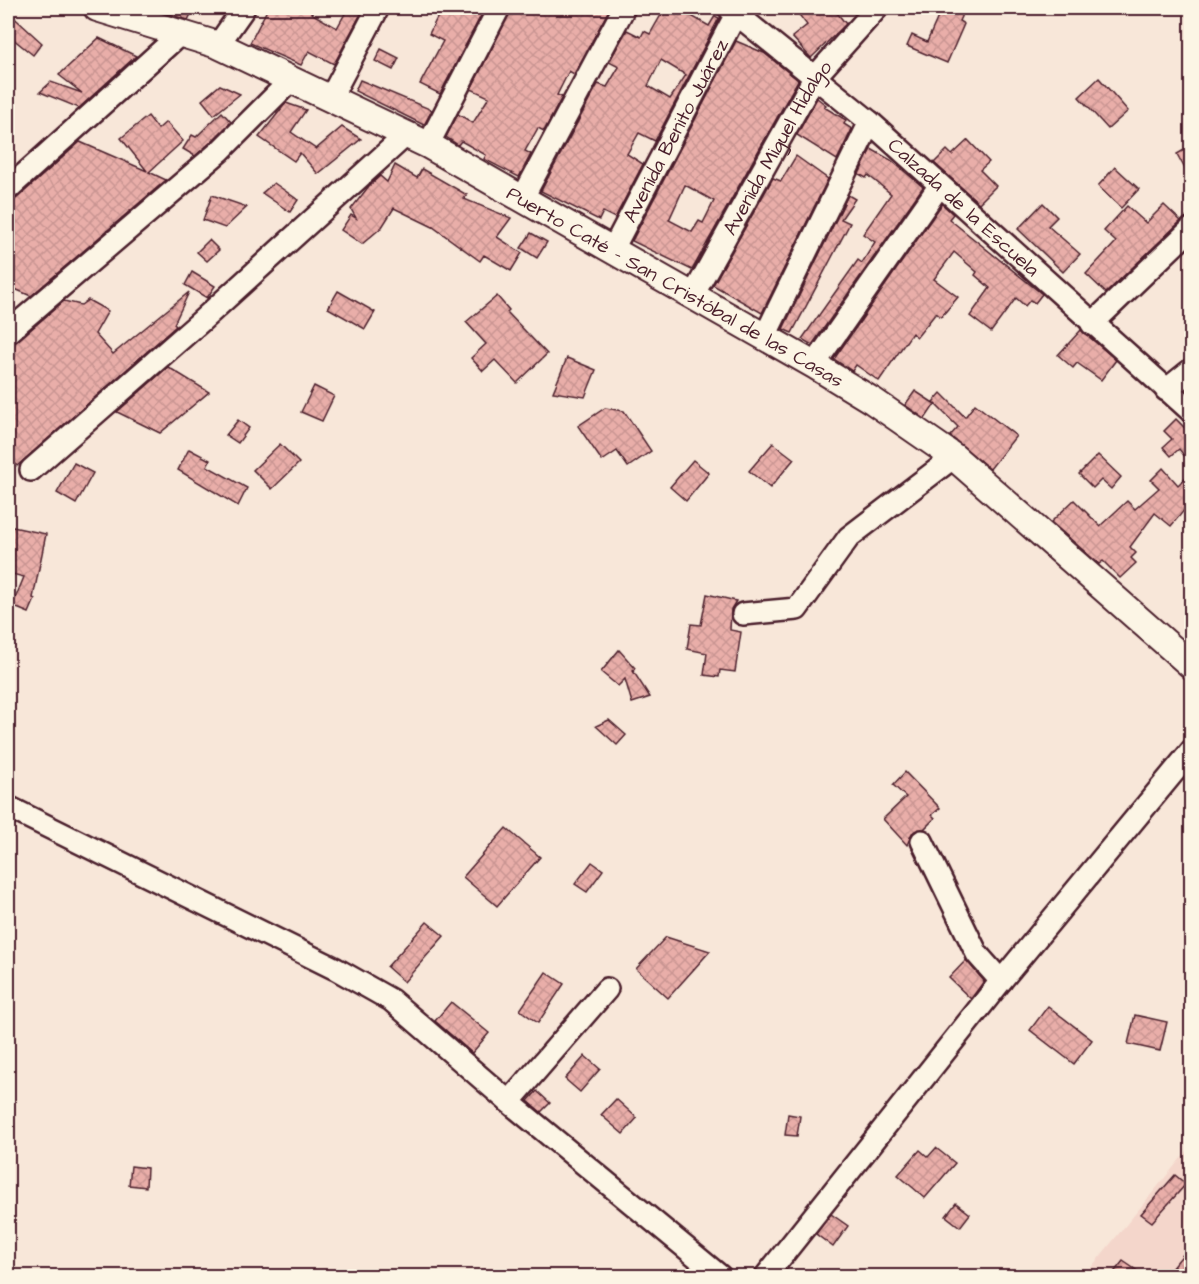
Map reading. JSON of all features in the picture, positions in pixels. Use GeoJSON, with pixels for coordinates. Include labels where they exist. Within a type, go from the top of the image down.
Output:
{"type":"FeatureCollection","features":[{"type":"Feature","properties":{"kind":"main road","name":"Puerto Caté - San Cristóbal de las Casas"},"geometry":{"type":"LineString","coordinates":[[97,8],[179,35],[218,45],[417,140],[613,249],[692,297],[814,365],[873,401],[954,457],[1191,666]]}},
{"type":"Feature","properties":{"kind":"street"},"geometry":{"type":"LineString","coordinates":[[218,45],[244,8]]}},
{"type":"Feature","properties":{"kind":"street"},"geometry":{"type":"LineString","coordinates":[[330,99],[378,8]]}},
{"type":"Feature","properties":{"kind":"street"},"geometry":{"type":"LineString","coordinates":[[31,470],[199,323],[417,140],[499,8]]}},
{"type":"Feature","properties":{"kind":"street"},"geometry":{"type":"LineString","coordinates":[[522,199],[624,8]]}},
{"type":"Feature","properties":{"kind":"street","name":"Avenida Miguel Hidalgo"},"geometry":{"type":"LineString","coordinates":[[692,297],[814,78],[877,8]]}},
{"type":"Feature","properties":{"kind":"street","name":"Calzada de la Escuela"},"geometry":{"type":"LineString","coordinates":[[733,10],[870,122],[1191,412]]}},
{"type":"Feature","properties":{"kind":"street","name":"Avenida Benito Juárez"},"geometry":{"type":"LineString","coordinates":[[613,249],[733,10]]}},
{"type":"Feature","properties":{"kind":"street"},"geometry":{"type":"LineString","coordinates":[[8,189],[179,35]]}},
{"type":"Feature","properties":{"kind":"street"},"geometry":{"type":"LineString","coordinates":[[8,332],[220,151],[291,80]]}},
{"type":"Feature","properties":{"kind":"street"},"geometry":{"type":"LineString","coordinates":[[765,336],[870,122]]}},
{"type":"Feature","properties":{"kind":"street"},"geometry":{"type":"LineString","coordinates":[[814,365],[940,185]]}},
{"type":"Feature","properties":{"kind":"street"},"geometry":{"type":"LineString","coordinates":[[1092,324],[1191,228]]}},
{"type":"Feature","properties":{"kind":"street"},"geometry":{"type":"LineString","coordinates":[[1166,390],[1191,369]]}},
{"type":"Feature","properties":{"kind":"street"},"geometry":{"type":"LineString","coordinates":[[743,614],[797,609],[849,537],[954,457]]}},
{"type":"Feature","properties":{"kind":"street"},"geometry":{"type":"LineString","coordinates":[[766,1276],[1001,981],[1191,750]]}},
{"type":"Feature","properties":{"kind":"street"},"geometry":{"type":"LineString","coordinates":[[8,807],[336,969],[391,1000],[509,1102],[720,1276]]}},
{"type":"Feature","properties":{"kind":"street"},"geometry":{"type":"LineString","coordinates":[[922,841],[977,954],[1001,981]]}},
{"type":"Feature","properties":{"kind":"street"},"geometry":{"type":"LineString","coordinates":[[509,1102],[606,989]]}},
{"type":"Feature","properties":{"kind":"shaded area"},"geometry":{"type":"Polygon","coordinates":[[[1191,1146],[1191,1276],[1084,1276],[1191,1146]]]}},
{"type":"Feature","properties":{"kind":"building"},"geometry":{"type":"Polygon","coordinates":[[[150,8],[194,8],[188,20],[150,8]]]}},
{"type":"Feature","properties":{"kind":"building"},"geometry":{"type":"Polygon","coordinates":[[[268,8],[313,8],[311,13],[337,28],[348,8],[364,8],[334,64],[309,51],[301,65],[250,43],[268,8]]]}},
{"type":"Feature","properties":{"kind":"building"},"geometry":{"type":"Polygon","coordinates":[[[442,8],[485,8],[440,94],[420,84],[443,41],[429,34],[442,8]]]}},
{"type":"Feature","properties":{"kind":"building"},"geometry":{"type":"Polygon","coordinates":[[[512,8],[610,8],[574,74],[569,71],[557,95],[562,97],[544,131],[538,128],[525,151],[531,154],[519,177],[484,159],[486,155],[461,141],[458,145],[446,137],[458,114],[473,123],[489,97],[471,89],[512,8]]]}},
{"type":"Feature","properties":{"kind":"building"},"geometry":{"type":"Polygon","coordinates":[[[665,8],[689,8],[686,13],[709,26],[715,16],[719,18],[655,141],[639,133],[627,154],[643,164],[615,218],[603,212],[599,220],[541,191],[598,84],[607,87],[619,67],[609,62],[627,30],[641,37],[644,31],[650,34],[665,8]],[[661,60],[648,86],[670,99],[686,75],[661,60]]]}},
{"type":"Feature","properties":{"kind":"building"},"geometry":{"type":"Polygon","coordinates":[[[794,8],[833,8],[846,24],[811,58],[792,37],[807,25],[794,8]]]}},
{"type":"Feature","properties":{"kind":"building"},"geometry":{"type":"Polygon","coordinates":[[[942,8],[965,8],[959,21],[964,24],[947,63],[907,46],[912,35],[927,42],[942,8]]]}},
{"type":"Feature","properties":{"kind":"building"},"geometry":{"type":"Polygon","coordinates":[[[8,12],[42,43],[33,55],[8,35],[8,12]]]}},
{"type":"Feature","properties":{"kind":"building"},"geometry":{"type":"Polygon","coordinates":[[[99,38],[136,56],[79,108],[40,92],[51,82],[82,93],[59,75],[99,38]]]}},
{"type":"Feature","properties":{"kind":"building"},"geometry":{"type":"Polygon","coordinates":[[[736,41],[764,53],[798,80],[692,270],[632,241],[736,41]],[[685,185],[669,220],[692,232],[699,221],[703,223],[714,201],[685,185]]]}},
{"type":"Feature","properties":{"kind":"building"},"geometry":{"type":"Polygon","coordinates":[[[381,49],[399,58],[393,70],[375,61],[381,49]]]}},
{"type":"Feature","properties":{"kind":"building"},"geometry":{"type":"Polygon","coordinates":[[[1099,78],[1128,111],[1108,129],[1079,97],[1099,78]]]}},
{"type":"Feature","properties":{"kind":"building"},"geometry":{"type":"Polygon","coordinates":[[[360,80],[432,110],[424,125],[355,91],[360,80]]]}},
{"type":"Feature","properties":{"kind":"building"},"geometry":{"type":"Polygon","coordinates":[[[220,85],[240,94],[214,115],[202,100],[220,85]]]}},
{"type":"Feature","properties":{"kind":"building"},"geometry":{"type":"Polygon","coordinates":[[[817,98],[826,105],[824,107],[846,120],[844,124],[852,129],[837,160],[797,135],[817,98]]]}},
{"type":"Feature","properties":{"kind":"building"},"geometry":{"type":"Polygon","coordinates":[[[286,103],[306,110],[291,132],[316,149],[342,127],[361,139],[318,174],[300,153],[294,161],[259,137],[286,103]]]}},
{"type":"Feature","properties":{"kind":"building"},"geometry":{"type":"Polygon","coordinates":[[[222,112],[231,122],[211,142],[195,156],[183,149],[192,135],[196,137],[222,112]]]}},
{"type":"Feature","properties":{"kind":"building"},"geometry":{"type":"Polygon","coordinates":[[[148,116],[158,129],[166,122],[183,141],[149,172],[166,180],[31,296],[8,286],[8,202],[17,198],[80,142],[147,171],[121,138],[148,116]]]}},
{"type":"Feature","properties":{"kind":"building"},"geometry":{"type":"Polygon","coordinates":[[[968,140],[989,162],[980,170],[996,186],[979,203],[934,163],[947,150],[952,155],[968,140]]]}},
{"type":"Feature","properties":{"kind":"building"},"geometry":{"type":"Polygon","coordinates":[[[1191,146],[1191,180],[1177,154],[1191,146]]]}},
{"type":"Feature","properties":{"kind":"building"},"geometry":{"type":"Polygon","coordinates":[[[871,149],[891,160],[923,187],[812,345],[802,339],[858,260],[862,263],[875,242],[863,234],[891,194],[868,175],[866,178],[859,174],[871,149]]]}},
{"type":"Feature","properties":{"kind":"building"},"geometry":{"type":"Polygon","coordinates":[[[796,156],[828,179],[762,313],[713,285],[773,178],[781,181],[796,156]]]}},
{"type":"Feature","properties":{"kind":"building"},"geometry":{"type":"Polygon","coordinates":[[[395,165],[417,178],[422,169],[467,195],[464,199],[511,218],[497,237],[522,253],[511,271],[484,255],[480,261],[433,227],[394,208],[382,227],[362,244],[341,230],[351,215],[356,218],[351,209],[369,186],[380,176],[387,182],[395,165]]]}},
{"type":"Feature","properties":{"kind":"building"},"geometry":{"type":"Polygon","coordinates":[[[1115,167],[1139,189],[1121,208],[1098,186],[1115,167]]]}},
{"type":"Feature","properties":{"kind":"building"},"geometry":{"type":"Polygon","coordinates":[[[274,183],[298,200],[290,212],[262,193],[274,183]]]}},
{"type":"Feature","properties":{"kind":"building"},"geometry":{"type":"Polygon","coordinates":[[[212,195],[247,207],[225,228],[203,220],[212,195]]]}},
{"type":"Feature","properties":{"kind":"building"},"geometry":{"type":"Polygon","coordinates":[[[848,195],[855,199],[841,219],[850,223],[792,333],[785,330],[783,329],[848,195]]]}},
{"type":"Feature","properties":{"kind":"building"},"geometry":{"type":"Polygon","coordinates":[[[1043,203],[1057,217],[1048,226],[1080,254],[1063,272],[1018,229],[1043,203]]]}},
{"type":"Feature","properties":{"kind":"building"},"geometry":{"type":"Polygon","coordinates":[[[942,204],[953,214],[949,219],[1042,294],[1035,303],[1030,300],[1025,306],[1016,298],[991,332],[970,316],[990,288],[975,275],[977,272],[954,252],[934,279],[958,297],[941,317],[936,313],[917,337],[912,333],[879,381],[856,365],[852,371],[834,359],[942,204]]]}},
{"type":"Feature","properties":{"kind":"building"},"geometry":{"type":"Polygon","coordinates":[[[1164,205],[1181,221],[1106,293],[1086,274],[1116,242],[1104,231],[1127,206],[1146,223],[1164,205]]]}},
{"type":"Feature","properties":{"kind":"building"},"geometry":{"type":"Polygon","coordinates":[[[531,233],[547,242],[537,258],[521,248],[531,233]]]}},
{"type":"Feature","properties":{"kind":"building"},"geometry":{"type":"Polygon","coordinates":[[[209,240],[219,250],[207,261],[197,252],[209,240]]]}},
{"type":"Feature","properties":{"kind":"building"},"geometry":{"type":"Polygon","coordinates":[[[192,272],[215,286],[207,298],[185,285],[192,272]]]}},
{"type":"Feature","properties":{"kind":"building"},"geometry":{"type":"Polygon","coordinates":[[[338,291],[375,312],[365,329],[328,308],[338,291]]]}},
{"type":"Feature","properties":{"kind":"building"},"geometry":{"type":"Polygon","coordinates":[[[189,292],[174,324],[176,326],[17,466],[8,455],[8,346],[16,342],[64,301],[81,305],[88,300],[108,311],[95,334],[113,354],[189,292]]]}},
{"type":"Feature","properties":{"kind":"building"},"geometry":{"type":"Polygon","coordinates":[[[497,296],[509,310],[507,312],[547,354],[517,383],[495,360],[483,371],[471,358],[486,344],[466,322],[497,296]]]}},
{"type":"Feature","properties":{"kind":"building"},"geometry":{"type":"Polygon","coordinates":[[[1081,330],[1116,360],[1101,380],[1077,363],[1073,368],[1058,355],[1081,330]]]}},
{"type":"Feature","properties":{"kind":"building"},"geometry":{"type":"Polygon","coordinates":[[[567,358],[596,370],[585,397],[553,392],[567,358]]]}},
{"type":"Feature","properties":{"kind":"building"},"geometry":{"type":"Polygon","coordinates":[[[168,367],[209,392],[160,433],[117,412],[168,367]]]}},
{"type":"Feature","properties":{"kind":"building"},"geometry":{"type":"Polygon","coordinates":[[[314,386],[334,396],[322,421],[301,412],[314,386]]]}},
{"type":"Feature","properties":{"kind":"building"},"geometry":{"type":"Polygon","coordinates":[[[915,391],[935,404],[925,419],[905,405],[915,391]]]}},
{"type":"Feature","properties":{"kind":"building"},"geometry":{"type":"Polygon","coordinates":[[[941,393],[965,417],[975,404],[1016,436],[990,469],[950,436],[958,427],[933,402],[941,393]]]}},
{"type":"Feature","properties":{"kind":"building"},"geometry":{"type":"Polygon","coordinates":[[[605,408],[624,411],[651,451],[628,467],[617,451],[602,461],[578,426],[605,408]]]}},
{"type":"Feature","properties":{"kind":"building"},"geometry":{"type":"Polygon","coordinates":[[[1176,419],[1184,427],[1191,424],[1191,464],[1179,449],[1171,456],[1163,447],[1172,439],[1164,431],[1176,419]]]}},
{"type":"Feature","properties":{"kind":"building"},"geometry":{"type":"Polygon","coordinates":[[[238,420],[249,428],[238,443],[226,435],[238,420]]]}},
{"type":"Feature","properties":{"kind":"building"},"geometry":{"type":"Polygon","coordinates":[[[773,443],[794,459],[770,488],[749,471],[773,443]]]}},
{"type":"Feature","properties":{"kind":"building"},"geometry":{"type":"Polygon","coordinates":[[[280,444],[299,463],[272,489],[253,470],[280,444]]]}},
{"type":"Feature","properties":{"kind":"building"},"geometry":{"type":"Polygon","coordinates":[[[189,449],[210,460],[207,466],[247,488],[238,506],[178,470],[189,449]]]}},
{"type":"Feature","properties":{"kind":"building"},"geometry":{"type":"Polygon","coordinates":[[[1098,455],[1121,477],[1111,489],[1101,480],[1093,488],[1079,474],[1098,455]]]}},
{"type":"Feature","properties":{"kind":"building"},"geometry":{"type":"Polygon","coordinates":[[[693,460],[709,473],[686,501],[670,487],[693,460]]]}},
{"type":"Feature","properties":{"kind":"building"},"geometry":{"type":"Polygon","coordinates":[[[74,463],[93,473],[76,504],[57,493],[74,463]]]}},
{"type":"Feature","properties":{"kind":"building"},"geometry":{"type":"Polygon","coordinates":[[[1163,468],[1178,485],[1191,472],[1191,502],[1171,526],[1155,513],[1130,547],[1136,553],[1131,558],[1136,563],[1120,578],[1103,561],[1099,564],[1051,522],[1074,500],[1100,526],[1127,501],[1135,509],[1159,488],[1151,480],[1163,468]]]}},
{"type":"Feature","properties":{"kind":"building"},"geometry":{"type":"Polygon","coordinates":[[[8,526],[46,534],[33,598],[35,599],[29,613],[12,606],[24,577],[8,573],[8,526]]]}},
{"type":"Feature","properties":{"kind":"building"},"geometry":{"type":"Polygon","coordinates":[[[707,594],[736,601],[731,609],[730,630],[741,632],[735,672],[720,670],[719,677],[704,675],[707,653],[687,649],[691,624],[701,625],[707,594]]]}},
{"type":"Feature","properties":{"kind":"building"},"geometry":{"type":"Polygon","coordinates":[[[619,650],[635,668],[633,671],[650,697],[632,703],[625,679],[618,686],[601,672],[619,650]]]}},
{"type":"Feature","properties":{"kind":"building"},"geometry":{"type":"Polygon","coordinates":[[[609,720],[626,735],[617,745],[596,726],[609,720]]]}},
{"type":"Feature","properties":{"kind":"building"},"geometry":{"type":"Polygon","coordinates":[[[905,772],[940,808],[932,815],[935,818],[924,829],[912,833],[907,845],[883,819],[906,797],[893,785],[905,772]]]}},
{"type":"Feature","properties":{"kind":"building"},"geometry":{"type":"Polygon","coordinates":[[[506,828],[540,857],[497,906],[463,877],[506,828]]]}},
{"type":"Feature","properties":{"kind":"building"},"geometry":{"type":"Polygon","coordinates":[[[592,862],[603,870],[587,892],[575,884],[592,862]]]}},
{"type":"Feature","properties":{"kind":"building"},"geometry":{"type":"Polygon","coordinates":[[[427,922],[444,936],[404,982],[387,967],[427,922]]]}},
{"type":"Feature","properties":{"kind":"building"},"geometry":{"type":"Polygon","coordinates":[[[666,937],[710,951],[668,998],[636,969],[666,937]]]}},
{"type":"Feature","properties":{"kind":"building"},"geometry":{"type":"Polygon","coordinates":[[[966,960],[984,981],[971,999],[949,978],[966,960]]]}},
{"type":"Feature","properties":{"kind":"building"},"geometry":{"type":"Polygon","coordinates":[[[546,972],[564,984],[538,1023],[520,1010],[546,972]]]}},
{"type":"Feature","properties":{"kind":"building"},"geometry":{"type":"Polygon","coordinates":[[[451,1002],[489,1033],[472,1053],[435,1021],[451,1002]]]}},
{"type":"Feature","properties":{"kind":"building"},"geometry":{"type":"Polygon","coordinates":[[[1048,1006],[1092,1040],[1074,1064],[1030,1030],[1048,1006]]]}},
{"type":"Feature","properties":{"kind":"building"},"geometry":{"type":"Polygon","coordinates":[[[1135,1015],[1167,1022],[1160,1051],[1128,1044],[1135,1015]]]}},
{"type":"Feature","properties":{"kind":"building"},"geometry":{"type":"Polygon","coordinates":[[[585,1056],[600,1069],[580,1092],[565,1079],[585,1056]]]}},
{"type":"Feature","properties":{"kind":"building"},"geometry":{"type":"Polygon","coordinates":[[[537,1091],[550,1103],[541,1112],[528,1101],[537,1091]]]}},
{"type":"Feature","properties":{"kind":"building"},"geometry":{"type":"Polygon","coordinates":[[[616,1099],[637,1118],[623,1134],[601,1115],[616,1099]]]}},
{"type":"Feature","properties":{"kind":"building"},"geometry":{"type":"Polygon","coordinates":[[[788,1114],[800,1116],[797,1136],[785,1135],[788,1114]]]}},
{"type":"Feature","properties":{"kind":"building"},"geometry":{"type":"Polygon","coordinates":[[[936,1148],[955,1163],[925,1198],[898,1175],[920,1150],[928,1157],[936,1148]]]}},
{"type":"Feature","properties":{"kind":"building"},"geometry":{"type":"Polygon","coordinates":[[[131,1166],[147,1168],[146,1187],[129,1185],[131,1166]]]}},
{"type":"Feature","properties":{"kind":"building"},"geometry":{"type":"Polygon","coordinates":[[[1175,1175],[1186,1184],[1152,1222],[1141,1214],[1175,1175]]]}},
{"type":"Feature","properties":{"kind":"building"},"geometry":{"type":"Polygon","coordinates":[[[956,1203],[970,1214],[960,1227],[946,1216],[956,1203]]]}},
{"type":"Feature","properties":{"kind":"building"},"geometry":{"type":"Polygon","coordinates":[[[831,1214],[848,1226],[833,1247],[816,1234],[831,1214]]]}},
{"type":"Feature","properties":{"kind":"building"},"geometry":{"type":"Polygon","coordinates":[[[1191,1245],[1191,1276],[1165,1276],[1191,1245]]]}},
{"type":"Feature","properties":{"kind":"building"},"geometry":{"type":"Polygon","coordinates":[[[1123,1261],[1145,1276],[1111,1276],[1123,1261]]]}}]}
